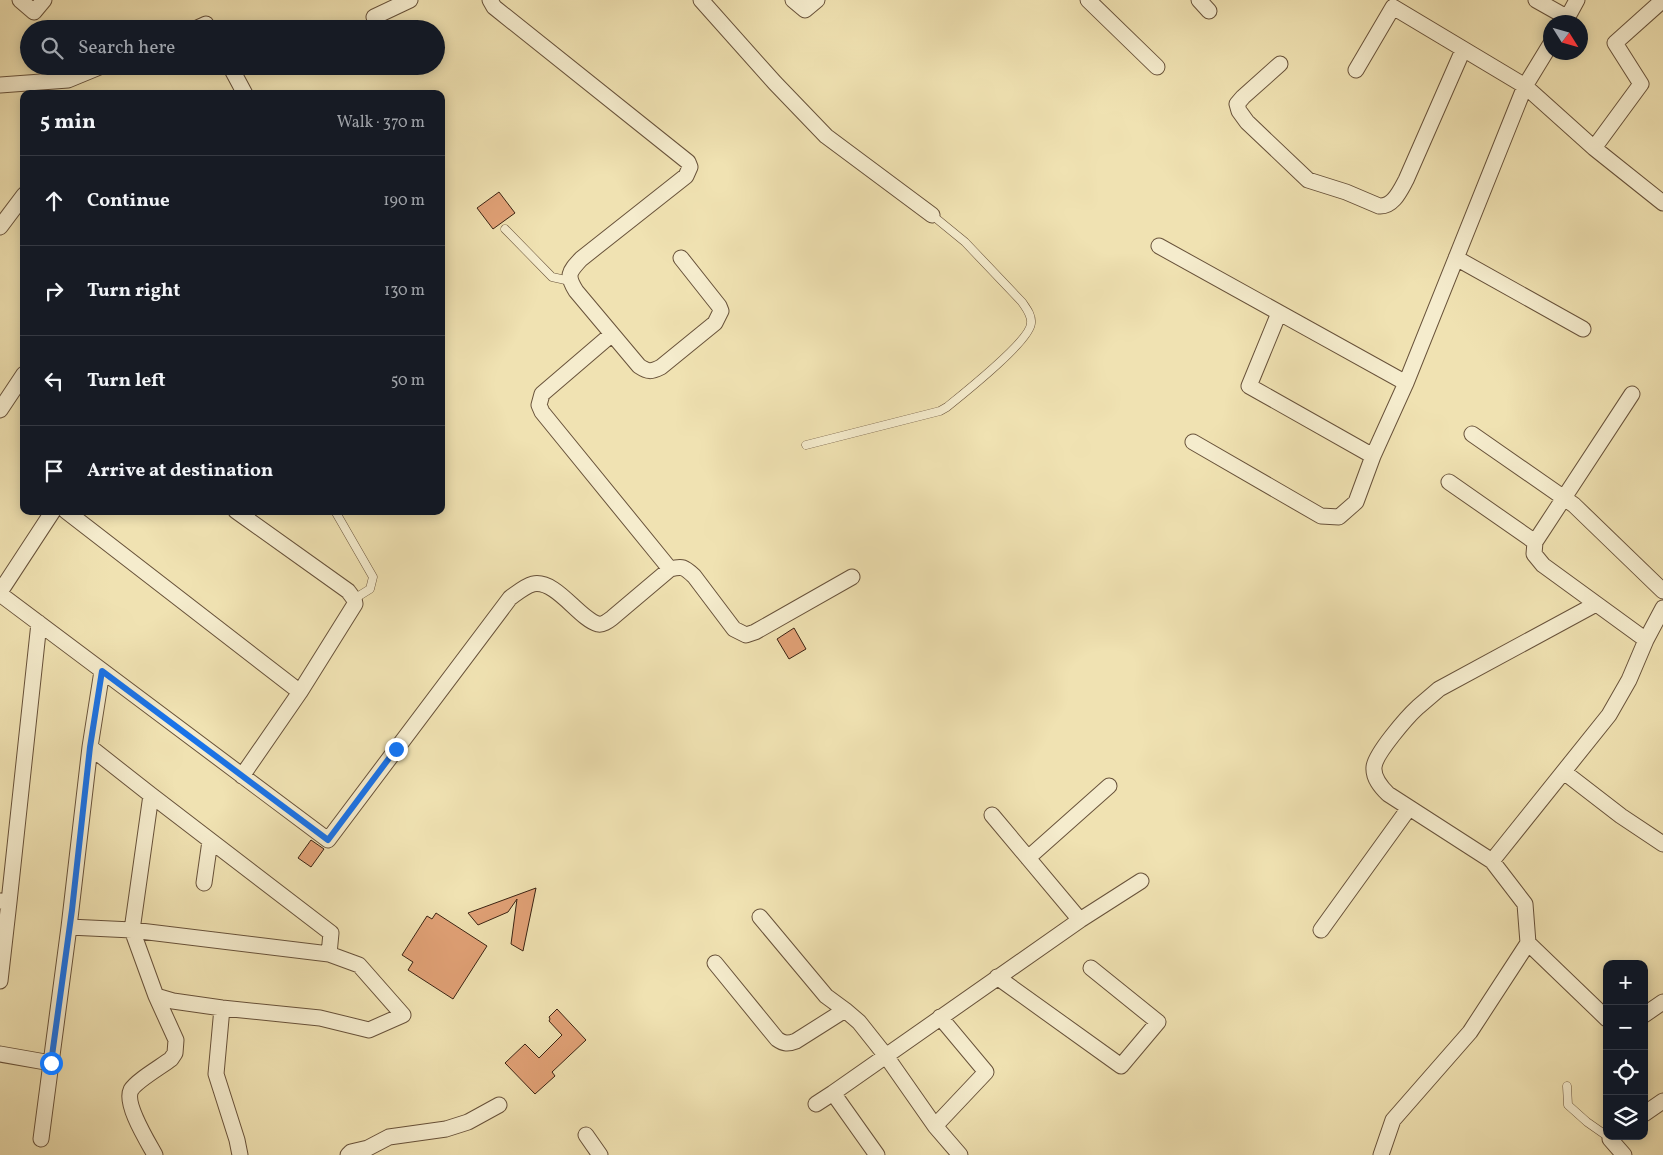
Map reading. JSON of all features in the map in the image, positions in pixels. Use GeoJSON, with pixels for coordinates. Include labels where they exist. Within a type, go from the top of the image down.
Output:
{"type":"FeatureCollection","features":[{"type":"Feature","properties":{"kind":"street"},"geometry":{"type":"LineString","coordinates":[[20,0],[34,12],[44,0]]}},
{"type":"Feature","properties":{"kind":"street"},"geometry":{"type":"LineString","coordinates":[[374,16],[410,0]]}},
{"type":"Feature","properties":{"kind":"street"},"geometry":{"type":"LineString","coordinates":[[490,0],[494,7],[688,162],[690,167],[686,176],[581,259],[570,274],[570,281],[576,291],[639,366],[646,371],[651,372],[661,367],[715,322],[721,311],[681,258]]}},
{"type":"Feature","properties":{"kind":"street"},"geometry":{"type":"LineString","coordinates":[[702,0],[775,83],[826,136],[932,215]]}},
{"type":"Feature","properties":{"kind":"street"},"geometry":{"type":"LineString","coordinates":[[793,0],[805,10],[817,0]]}},
{"type":"Feature","properties":{"kind":"street"},"geometry":{"type":"LineString","coordinates":[[1088,0],[1157,67]]}},
{"type":"Feature","properties":{"kind":"street"},"geometry":{"type":"LineString","coordinates":[[1536,0],[1558,15]]}},
{"type":"Feature","properties":{"kind":"street"},"geometry":{"type":"LineString","coordinates":[[1569,15],[1577,0]]}},
{"type":"Feature","properties":{"kind":"street"},"geometry":{"type":"LineString","coordinates":[[1594,148],[1641,84],[1614,43],[1663,0]]}},
{"type":"Feature","properties":{"kind":"street"},"geometry":{"type":"LineString","coordinates":[[1356,70],[1395,3],[1463,50],[1525,86],[1594,148],[1663,203]]}},
{"type":"Feature","properties":{"kind":"street"},"geometry":{"type":"LineString","coordinates":[[1280,64],[1237,104],[1239,111],[1247,122],[1308,180],[1385,207],[1397,196],[1406,180],[1463,50]]}},
{"type":"Feature","properties":{"kind":"street"},"geometry":{"type":"LineString","coordinates":[[1192,442],[1320,516],[1339,517],[1356,502],[1373,456],[1406,383],[1525,86],[1543,56]]}},
{"type":"Feature","properties":{"kind":"street"},"geometry":{"type":"LineString","coordinates":[[0,85],[68,80],[80,75]]}},
{"type":"Feature","properties":{"kind":"street"},"geometry":{"type":"LineString","coordinates":[[235,75],[243,90]]}},
{"type":"Feature","properties":{"kind":"street"},"geometry":{"type":"LineString","coordinates":[[1,224],[20,200]]}},
{"type":"Feature","properties":{"kind":"street"},"geometry":{"type":"LineString","coordinates":[[1158,246],[1406,383]]}},
{"type":"Feature","properties":{"kind":"street"},"geometry":{"type":"LineString","coordinates":[[1456,258],[1583,329]]}},
{"type":"Feature","properties":{"kind":"street"},"geometry":{"type":"LineString","coordinates":[[1279,313],[1250,386],[1373,456]]}},
{"type":"Feature","properties":{"kind":"street"},"geometry":{"type":"LineString","coordinates":[[612,334],[542,394],[538,405],[670,569]]}},
{"type":"Feature","properties":{"kind":"street"},"geometry":{"type":"LineString","coordinates":[[0,410],[20,380]]}},
{"type":"Feature","properties":{"kind":"street"},"geometry":{"type":"LineString","coordinates":[[1632,394],[1535,542],[1534,554],[1543,565],[1646,640]]}},
{"type":"Feature","properties":{"kind":"street"},"geometry":{"type":"LineString","coordinates":[[1472,434],[1574,505],[1663,591]]}},
{"type":"Feature","properties":{"kind":"street"},"geometry":{"type":"LineString","coordinates":[[1450,482],[1535,542]]}},
{"type":"Feature","properties":{"kind":"street"},"geometry":{"type":"LineString","coordinates":[[51,515],[0,593],[328,840],[510,598],[527,586],[536,583],[546,585],[598,624],[605,623],[612,618],[670,569],[681,566],[694,576],[734,629],[746,635],[755,632],[852,577]]}},
{"type":"Feature","properties":{"kind":"street"},"geometry":{"type":"LineString","coordinates":[[71,515],[300,692]]}},
{"type":"Feature","properties":{"kind":"street"},"geometry":{"type":"LineString","coordinates":[[242,515],[348,591],[354,599],[353,609],[300,692],[242,776]]}},
{"type":"Feature","properties":{"kind":"street"},"geometry":{"type":"LineString","coordinates":[[1381,1155],[1393,1120],[1470,1032],[1528,943],[1525,904],[1492,861],[1388,794],[1379,784],[1374,773],[1374,765],[1378,755],[1388,741],[1417,708],[1439,690],[1596,604]]}},
{"type":"Feature","properties":{"kind":"street"},"geometry":{"type":"LineString","coordinates":[[1492,861],[1609,715],[1629,680],[1646,640],[1663,608]]}},
{"type":"Feature","properties":{"kind":"street"},"geometry":{"type":"LineString","coordinates":[[0,981],[5,902],[39,623]]}},
{"type":"Feature","properties":{"kind":"street"},"geometry":{"type":"LineString","coordinates":[[41,1139],[90,747],[102,671]]}},
{"type":"Feature","properties":{"kind":"street"},"geometry":{"type":"LineString","coordinates":[[90,747],[331,934],[329,954]]}},
{"type":"Feature","properties":{"kind":"street"},"geometry":{"type":"LineString","coordinates":[[1564,772],[1621,816],[1663,844]]}},
{"type":"Feature","properties":{"kind":"street"},"geometry":{"type":"LineString","coordinates":[[1028,858],[1109,786]]}},
{"type":"Feature","properties":{"kind":"street"},"geometry":{"type":"LineString","coordinates":[[151,795],[132,930],[156,996],[176,1040],[175,1052],[171,1059],[135,1085],[129,1098],[132,1109],[155,1155]]}},
{"type":"Feature","properties":{"kind":"street"},"geometry":{"type":"LineString","coordinates":[[1322,930],[1409,808]]}},
{"type":"Feature","properties":{"kind":"street"},"geometry":{"type":"LineString","coordinates":[[992,814],[1080,920]]}},
{"type":"Feature","properties":{"kind":"street"},"geometry":{"type":"LineString","coordinates":[[204,884],[210,841]]}},
{"type":"Feature","properties":{"kind":"street"},"geometry":{"type":"LineString","coordinates":[[816,1104],[997,977],[1140,881]]}},
{"type":"Feature","properties":{"kind":"street"},"geometry":{"type":"LineString","coordinates":[[760,917],[826,996],[859,1022],[886,1056],[935,1126],[960,1155]]}},
{"type":"Feature","properties":{"kind":"street"},"geometry":{"type":"LineString","coordinates":[[69,927],[132,930],[329,954],[359,966],[404,1015],[369,1030],[320,1018],[222,1008],[156,996]]}},
{"type":"Feature","properties":{"kind":"street"},"geometry":{"type":"LineString","coordinates":[[1528,943],[1603,1015]]}},
{"type":"Feature","properties":{"kind":"street"},"geometry":{"type":"LineString","coordinates":[[715,963],[782,1043],[789,1044],[796,1041],[845,1010]]}},
{"type":"Feature","properties":{"kind":"street"},"geometry":{"type":"LineString","coordinates":[[997,977],[1121,1066],[1158,1022],[1091,968]]}},
{"type":"Feature","properties":{"kind":"street"},"geometry":{"type":"LineString","coordinates":[[1648,1012],[1663,1002]]}},
{"type":"Feature","properties":{"kind":"street"},"geometry":{"type":"LineString","coordinates":[[222,1008],[216,1074],[240,1155]]}},
{"type":"Feature","properties":{"kind":"street"},"geometry":{"type":"LineString","coordinates":[[935,1126],[986,1072],[940,1017]]}},
{"type":"Feature","properties":{"kind":"street"},"geometry":{"type":"LineString","coordinates":[[0,1054],[51,1063]]}},
{"type":"Feature","properties":{"kind":"street"},"geometry":{"type":"LineString","coordinates":[[833,1093],[877,1155]]}},
{"type":"Feature","properties":{"kind":"street"},"geometry":{"type":"LineString","coordinates":[[1648,1111],[1663,1101]]}},
{"type":"Feature","properties":{"kind":"street"},"geometry":{"type":"LineString","coordinates":[[348,1155],[351,1152],[368,1148],[389,1137],[446,1129],[468,1122],[499,1105]]}},
{"type":"Feature","properties":{"kind":"street"},"geometry":{"type":"LineString","coordinates":[[586,1135],[600,1155]]}},
{"type":"Feature","properties":{"kind":"street"},"geometry":{"type":"LineString","coordinates":[[1612,1140],[1624,1155]]}},
{"type":"Feature","properties":{"kind":"lane"},"geometry":{"type":"LineString","coordinates":[[806,445],[940,411],[1005,356],[1029,331],[1031,323],[1029,313],[1022,302],[965,242],[932,215]]}},
{"type":"Feature","properties":{"kind":"lane"},"geometry":{"type":"LineString","coordinates":[[505,229],[552,277],[570,281]]}},
{"type":"Feature","properties":{"kind":"lane"},"geometry":{"type":"LineString","coordinates":[[337,515],[373,577],[370,589],[354,599]]}},
{"type":"Feature","properties":{"kind":"lane"},"geometry":{"type":"LineString","coordinates":[[1567,1086],[1568,1105],[1603,1133]]}},
{"type":"Feature","properties":{"kind":"building"},"geometry":{"type":"Polygon","coordinates":[[[499,192],[515,213],[493,229],[477,208],[499,192]]]}},
{"type":"Feature","properties":{"kind":"building"},"geometry":{"type":"Polygon","coordinates":[[[794,628],[806,649],[789,659],[777,639],[794,628]]]}},
{"type":"Feature","properties":{"kind":"building"},"geometry":{"type":"Polygon","coordinates":[[[311,840],[324,849],[311,867],[298,858],[311,840]]]}},
{"type":"Feature","properties":{"kind":"building"},"geometry":{"type":"Polygon","coordinates":[[[536,888],[523,951],[511,944],[517,899],[508,912],[478,925],[468,913],[536,888]]]}},
{"type":"Feature","properties":{"kind":"building"},"geometry":{"type":"Polygon","coordinates":[[[436,913],[487,946],[453,999],[408,970],[413,962],[402,955],[427,916],[432,919],[436,913]]]}},
{"type":"Feature","properties":{"kind":"building"},"geometry":{"type":"Polygon","coordinates":[[[557,1009],[586,1040],[552,1072],[555,1076],[535,1094],[505,1063],[525,1044],[539,1058],[562,1035],[549,1021],[549,1017],[557,1009]]]}},
{"type":"Feature","properties":{"kind":"route"},"geometry":{"type":"LineString","coordinates":[[51,1063],[72,910],[90,747],[102,671],[328,840],[396,749]]}}]}
